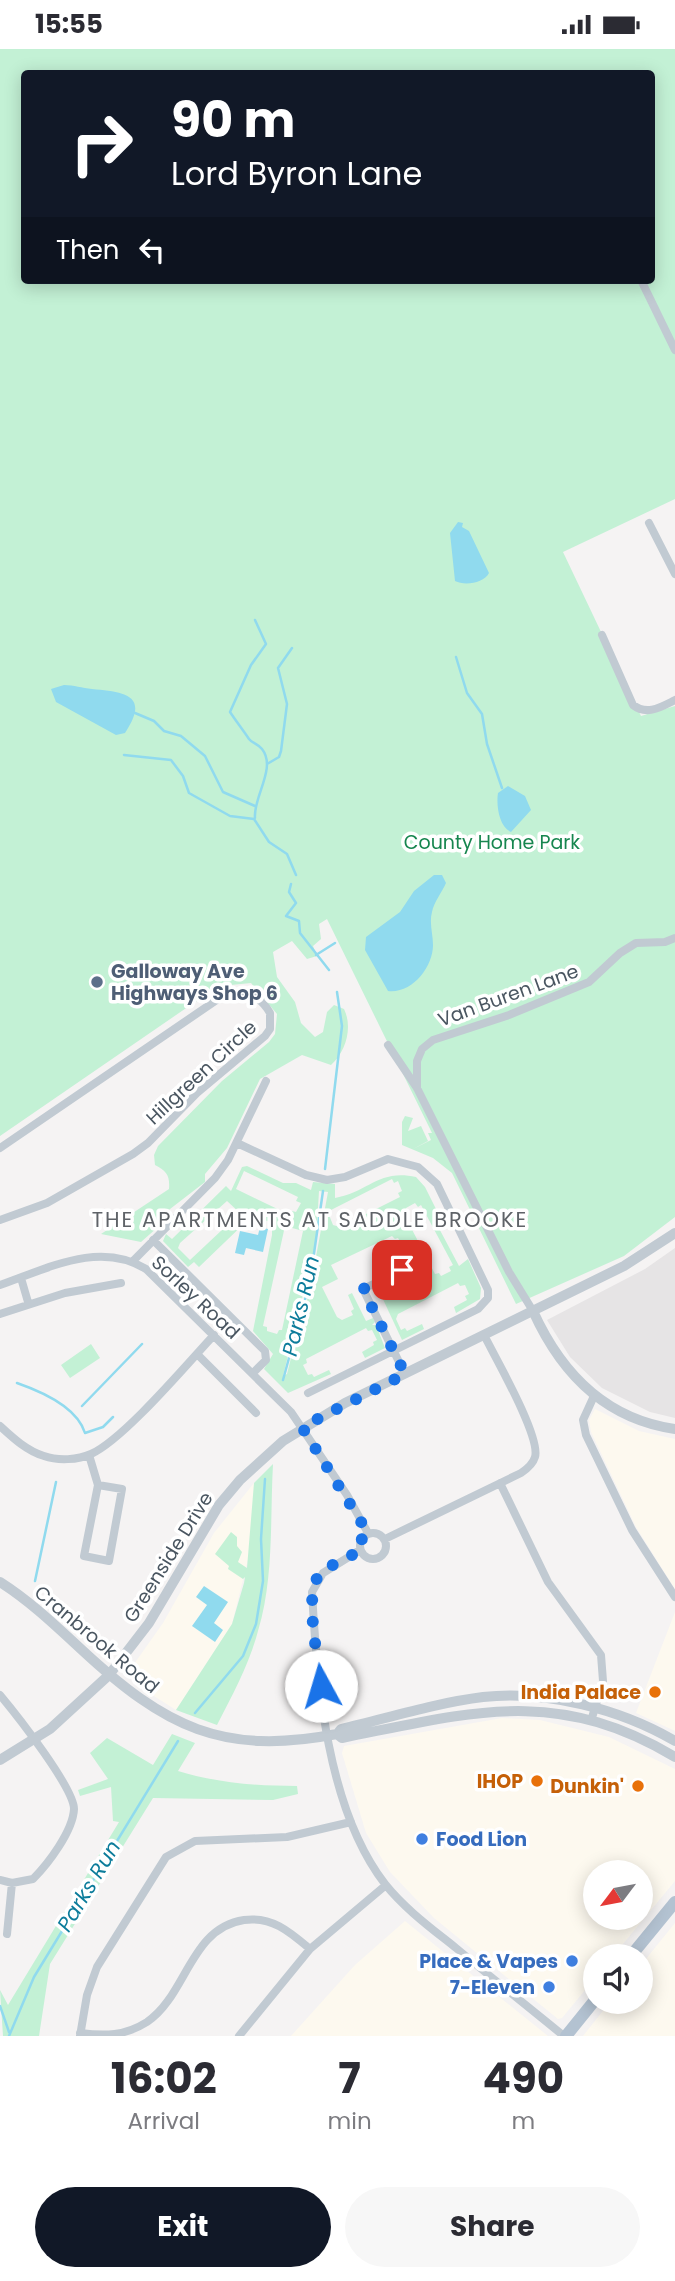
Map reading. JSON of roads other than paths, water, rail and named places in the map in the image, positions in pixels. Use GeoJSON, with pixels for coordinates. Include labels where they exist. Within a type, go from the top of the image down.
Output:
{"type":"FeatureCollection","features":[{"type":"Feature","properties":{"kind":"main road"},"geometry":{"type":"LineString","coordinates":[[641,1944],[675,1902]]}},
{"type":"Feature","properties":{"kind":"main road"},"geometry":{"type":"LineString","coordinates":[[565,2036],[583,2014]]}},
{"type":"Feature","properties":{"kind":"street"},"geometry":{"type":"LineString","coordinates":[[643,284],[675,350]]}},
{"type":"Feature","properties":{"kind":"street"},"geometry":{"type":"LineString","coordinates":[[649,523],[675,574]]}},
{"type":"Feature","properties":{"kind":"street"},"geometry":{"type":"LineString","coordinates":[[602,635],[633,705],[638,709],[652,710],[675,700]]}},
{"type":"Feature","properties":{"kind":"street","name":"Van Buren Lane"},"geometry":{"type":"LineString","coordinates":[[417,1088],[417,1061],[422,1049],[433,1041],[509,1015],[589,982],[620,953],[636,943],[665,942],[675,938]]}},
{"type":"Feature","properties":{"kind":"street","name":"Hillgreen Circle"},"geometry":{"type":"LineString","coordinates":[[0,1148],[224,995],[236,993],[254,996],[260,999],[270,1013],[270,1029],[265,1036],[197,1093],[148,1143],[47,1203],[0,1220]]}},
{"type":"Feature","properties":{"kind":"street"},"geometry":{"type":"LineString","coordinates":[[388,1045],[417,1088],[509,1272],[556,1355],[594,1396],[629,1417],[675,1429]]}},
{"type":"Feature","properties":{"kind":"street"},"geometry":{"type":"LineString","coordinates":[[133,1261],[215,1178],[237,1143],[266,1081]]}},
{"type":"Feature","properties":{"kind":"street"},"geometry":{"type":"LineString","coordinates":[[237,1143],[318,1178],[336,1180],[388,1159],[418,1167],[437,1184],[485,1281],[488,1298],[478,1309],[308,1393]]}},
{"type":"Feature","properties":{"kind":"street","name":"Greenside Drive"},"geometry":{"type":"LineString","coordinates":[[0,1760],[33,1741],[69,1714],[109,1675],[149,1623],[219,1505],[253,1467],[302,1427],[633,1261],[675,1233]]}},
{"type":"Feature","properties":{"kind":"street"},"geometry":{"type":"LineString","coordinates":[[153,1240],[264,1351],[266,1360],[253,1373]]}},
{"type":"Feature","properties":{"kind":"street","name":"Sorley Road"},"geometry":{"type":"LineString","coordinates":[[0,1285],[86,1257],[104,1255],[133,1261],[158,1278],[253,1373],[302,1427],[368,1533]]}},
{"type":"Feature","properties":{"kind":"street"},"geometry":{"type":"LineString","coordinates":[[402,1270],[363,1289],[405,1374]]}},
{"type":"Feature","properties":{"kind":"street"},"geometry":{"type":"LineString","coordinates":[[20,1278],[28,1302]]}},
{"type":"Feature","properties":{"kind":"street"},"geometry":{"type":"LineString","coordinates":[[0,1314],[28,1302],[121,1283]]}},
{"type":"Feature","properties":{"kind":"street"},"geometry":{"type":"LineString","coordinates":[[0,1426],[32,1451],[45,1457],[60,1459],[89,1455],[119,1433],[215,1335]]}},
{"type":"Feature","properties":{"kind":"street"},"geometry":{"type":"LineString","coordinates":[[385,1539],[500,1483],[532,1464],[536,1447],[484,1335]]}},
{"type":"Feature","properties":{"kind":"street"},"geometry":{"type":"LineString","coordinates":[[197,1353],[256,1413]]}},
{"type":"Feature","properties":{"kind":"street"},"geometry":{"type":"LineString","coordinates":[[594,1396],[583,1420],[586,1435],[632,1530],[675,1597]]}},
{"type":"Feature","properties":{"kind":"street"},"geometry":{"type":"LineString","coordinates":[[89,1455],[98,1485],[84,1556],[108,1561],[122,1489],[98,1485]]}},
{"type":"Feature","properties":{"kind":"street"},"geometry":{"type":"LineString","coordinates":[[500,1483],[548,1582],[599,1649],[604,1672],[591,1721]]}},
{"type":"Feature","properties":{"kind":"street"},"geometry":{"type":"LineString","coordinates":[[368,1533],[377,1533],[385,1539],[386,1550],[380,1557],[368,1558],[360,1551],[360,1541],[368,1533]]}},
{"type":"Feature","properties":{"kind":"street"},"geometry":{"type":"LineString","coordinates":[[360,1551],[323,1573],[312,1592],[333,1735],[351,1822],[361,1846],[386,1885],[425,1923],[565,2036]]}},
{"type":"Feature","properties":{"kind":"street","name":"Cranbrook Road"},"geometry":{"type":"LineString","coordinates":[[0,1582],[41,1613],[109,1675],[163,1715],[209,1733],[271,1742],[333,1735],[342,1738],[504,1709],[531,1710],[591,1721],[636,1737],[675,1757]]}},
{"type":"Feature","properties":{"kind":"street"},"geometry":{"type":"LineString","coordinates":[[0,1695],[68,1789],[74,1810],[71,1824],[41,1871],[24,1882],[0,1880]]}},
{"type":"Feature","properties":{"kind":"street","name":"Cranbrook Road"},"geometry":{"type":"LineString","coordinates":[[333,1735],[341,1729],[486,1697],[547,1699],[595,1708],[675,1741]]}},
{"type":"Feature","properties":{"kind":"street"},"geometry":{"type":"LineString","coordinates":[[310,1949],[290,1931],[266,1920],[241,1920],[227,1925],[207,1939],[168,2000],[147,2022],[121,2034],[80,2035],[87,1995],[97,1967],[166,1857],[195,1841],[287,1837],[351,1822]]}},
{"type":"Feature","properties":{"kind":"street"},"geometry":{"type":"LineString","coordinates":[[7,1934],[12,1883]]}},
{"type":"Feature","properties":{"kind":"street"},"geometry":{"type":"LineString","coordinates":[[239,2036],[310,1949],[386,1885]]}},
{"type":"Feature","properties":{"kind":"water"},"geometry":{"type":"Polygon","coordinates":[[[458,522],[463,523],[462,527],[469,531],[489,573],[474,583],[455,581],[450,533],[458,522]]]}},
{"type":"Feature","properties":{"kind":"water"},"geometry":{"type":"Polygon","coordinates":[[[64,685],[130,697],[135,710],[125,733],[116,735],[56,702],[51,689],[64,685]]]}},
{"type":"Feature","properties":{"kind":"water"},"geometry":{"type":"Polygon","coordinates":[[[508,786],[525,796],[531,810],[511,832],[501,821],[498,803],[498,793],[508,786]]]}},
{"type":"Feature","properties":{"kind":"water"},"geometry":{"type":"Polygon","coordinates":[[[434,875],[442,875],[446,883],[432,912],[433,945],[429,962],[413,984],[397,991],[388,991],[365,950],[366,937],[400,912],[414,891],[434,875]]]}},
{"type":"Feature","properties":{"kind":"water"},"geometry":{"type":"Polygon","coordinates":[[[260,1227],[268,1229],[263,1252],[246,1248],[244,1255],[235,1253],[240,1231],[258,1235],[260,1227]]]}},
{"type":"Feature","properties":{"kind":"water"},"geometry":{"type":"Polygon","coordinates":[[[204,1586],[228,1602],[214,1623],[223,1630],[215,1642],[192,1626],[207,1605],[196,1597],[204,1586]]]}},
{"type":"Feature","properties":{"kind":"waterway"},"geometry":{"type":"LineString","coordinates":[[255,620],[266,644],[251,665],[230,712],[266,757],[266,774],[257,801],[255,818]]}},
{"type":"Feature","properties":{"kind":"waterway"},"geometry":{"type":"LineString","coordinates":[[267,764],[279,757],[281,751],[287,704],[278,668],[292,648]]}},
{"type":"Feature","properties":{"kind":"waterway"},"geometry":{"type":"LineString","coordinates":[[456,657],[467,693],[482,714],[487,744],[502,788]]}},
{"type":"Feature","properties":{"kind":"waterway"},"geometry":{"type":"LineString","coordinates":[[135,713],[154,721],[164,731],[181,736],[205,756],[223,792],[255,806]]}},
{"type":"Feature","properties":{"kind":"waterway"},"geometry":{"type":"LineString","coordinates":[[124,755],[171,760],[183,776],[189,793],[230,816],[254,819],[269,842],[287,854],[296,875]]}},
{"type":"Feature","properties":{"kind":"waterway"},"geometry":{"type":"LineString","coordinates":[[291,884],[289,892],[296,903],[286,916],[299,921],[300,933],[329,970]]}},
{"type":"Feature","properties":{"kind":"waterway"},"geometry":{"type":"LineString","coordinates":[[316,955],[335,943]]}},
{"type":"Feature","properties":{"kind":"waterway","name":"Parks Run"},"geometry":{"type":"LineString","coordinates":[[325,1169],[342,1026],[337,992]]}},
{"type":"Feature","properties":{"kind":"waterway","name":"Parks Run"},"geometry":{"type":"LineString","coordinates":[[283,1380],[310,1281],[323,1191]]}},
{"type":"Feature","properties":{"kind":"waterway"},"geometry":{"type":"LineString","coordinates":[[82,1406],[142,1344]]}},
{"type":"Feature","properties":{"kind":"waterway"},"geometry":{"type":"LineString","coordinates":[[17,1383],[57,1401],[74,1415],[85,1433],[103,1427],[113,1417]]}},
{"type":"Feature","properties":{"kind":"waterway","name":"Parks Run"},"geometry":{"type":"LineString","coordinates":[[195,1713],[243,1656],[256,1624],[263,1581],[261,1539],[265,1479]]}},
{"type":"Feature","properties":{"kind":"waterway"},"geometry":{"type":"LineString","coordinates":[[35,1581],[56,1482]]}},
{"type":"Feature","properties":{"kind":"waterway","name":"Parks Run"},"geometry":{"type":"LineString","coordinates":[[9,2036],[34,1977],[178,1741]]}},
{"type":"Feature","properties":{"kind":"waterway"},"geometry":{"type":"LineString","coordinates":[[0,2006],[9,2032]]}},
{"type":"Feature","properties":{"kind":"place","name":"Galloway Ave Highways Shop 6"},"geometry":{"type":"Point","coordinates":[97,982]}},
{"type":"Feature","properties":{"kind":"place","name":"India Palace"},"geometry":{"type":"Point","coordinates":[655,1692]}},
{"type":"Feature","properties":{"kind":"place","name":"IHOP"},"geometry":{"type":"Point","coordinates":[537,1781]}},
{"type":"Feature","properties":{"kind":"place","name":"Dunkin'"},"geometry":{"type":"Point","coordinates":[638,1786]}},
{"type":"Feature","properties":{"kind":"place","name":"Food Lion"},"geometry":{"type":"Point","coordinates":[422,1839]}},
{"type":"Feature","properties":{"kind":"place","name":"Place & Vapes"},"geometry":{"type":"Point","coordinates":[572,1961]}},
{"type":"Feature","properties":{"kind":"place","name":"7-Eleven"},"geometry":{"type":"Point","coordinates":[549,1987]}},
{"type":"Feature","properties":{"kind":"district","name":"THE APARTMENTS AT SADDLE BROOKE"},"geometry":{"type":"Point","coordinates":[310,1220]}},
{"type":"Feature","properties":{"kind":"park label","name":"County Home Park"},"geometry":{"type":"Point","coordinates":[492,842]}}]}
